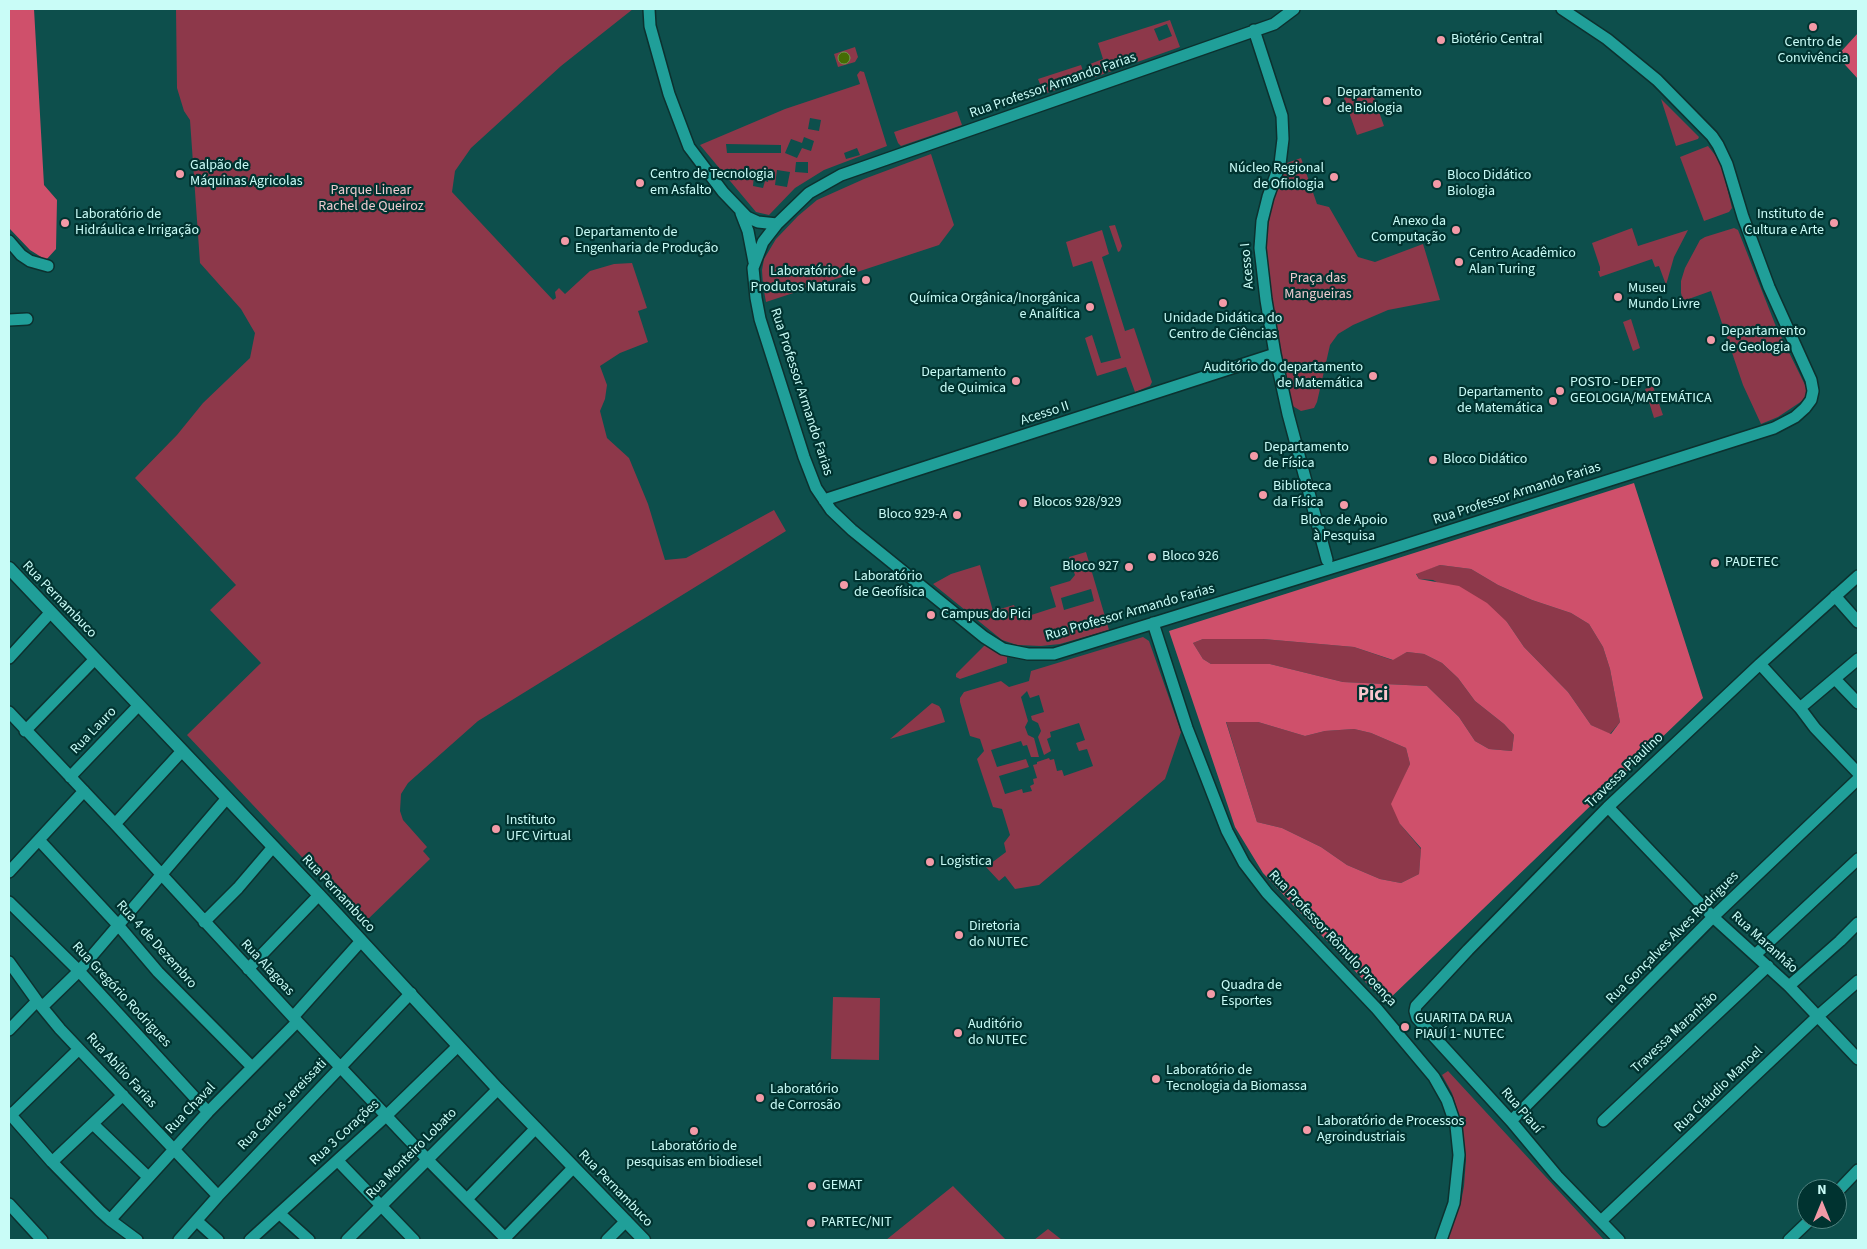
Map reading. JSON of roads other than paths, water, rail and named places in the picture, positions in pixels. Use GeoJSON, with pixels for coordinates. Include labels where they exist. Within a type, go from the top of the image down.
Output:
{"type":"FeatureCollection","features":[{"type":"Feature","properties":{"kind":"street"},"geometry":{"type":"LineString","coordinates":[[649,9],[650,26],[667,86],[689,147],[723,192],[747,217],[758,222],[777,224]]}},
{"type":"Feature","properties":{"kind":"street","name":"Rua Professor Armando Farias"},"geometry":{"type":"LineString","coordinates":[[1294,9],[1274,24],[841,175],[809,193],[777,224],[763,242],[754,262],[753,277],[760,319],[804,457],[816,488],[831,510],[852,530],[984,637],[1003,649],[1028,654],[1054,654],[1774,428],[1794,417],[1805,408],[1811,400],[1813,391],[1811,380],[1769,287],[1743,217],[1727,164],[1718,145],[1712,136],[1657,80],[1607,39],[1562,9]]}},
{"type":"Feature","properties":{"kind":"street","name":"Acesso I"},"geometry":{"type":"LineString","coordinates":[[1254,30],[1282,116],[1283,150],[1262,221],[1260,248],[1275,354],[1294,438],[1327,560]]}},
{"type":"Feature","properties":{"kind":"street"},"geometry":{"type":"LineString","coordinates":[[738,207],[747,226],[754,262]]}},
{"type":"Feature","properties":{"kind":"street"},"geometry":{"type":"LineString","coordinates":[[9,241],[21,255],[39,265],[48,266]]}},
{"type":"Feature","properties":{"kind":"street"},"geometry":{"type":"LineString","coordinates":[[9,320],[27,319]]}},
{"type":"Feature","properties":{"kind":"street","name":"Acesso II"},"geometry":{"type":"LineString","coordinates":[[824,500],[1275,354]]}},
{"type":"Feature","properties":{"kind":"street","name":"Rua Pernambuco"},"geometry":{"type":"LineString","coordinates":[[9,568],[411,993],[498,1089],[644,1240]]}},
{"type":"Feature","properties":{"kind":"street","name":"Travessa Piaulino"},"geometry":{"type":"LineString","coordinates":[[1423,999],[1468,950],[1608,807],[1760,664],[1858,576]]}},
{"type":"Feature","properties":{"kind":"street"},"geometry":{"type":"LineString","coordinates":[[1835,596],[1858,622]]}},
{"type":"Feature","properties":{"kind":"street"},"geometry":{"type":"LineString","coordinates":[[9,658],[50,613]]}},
{"type":"Feature","properties":{"kind":"street","name":"Rua Professor Rômulo Proença"},"geometry":{"type":"LineString","coordinates":[[1153,624],[1187,728],[1227,831],[1244,863],[1267,893],[1376,1009],[1434,1077],[1447,1100],[1456,1126],[1459,1155],[1454,1203],[1441,1240]]}},
{"type":"Feature","properties":{"kind":"street"},"geometry":{"type":"LineString","coordinates":[[25,731],[95,659]]}},
{"type":"Feature","properties":{"kind":"street"},"geometry":{"type":"LineString","coordinates":[[1800,708],[1858,659]]}},
{"type":"Feature","properties":{"kind":"street"},"geometry":{"type":"LineString","coordinates":[[1760,664],[1800,708],[1815,728],[1858,773]]}},
{"type":"Feature","properties":{"kind":"street"},"geometry":{"type":"LineString","coordinates":[[1835,679],[1858,703]]}},
{"type":"Feature","properties":{"kind":"street","name":"Rua Lauro"},"geometry":{"type":"LineString","coordinates":[[70,777],[139,705]]}},
{"type":"Feature","properties":{"kind":"street","name":"Rua Alagoas"},"geometry":{"type":"LineString","coordinates":[[9,712],[295,1020],[506,1239]]}},
{"type":"Feature","properties":{"kind":"street"},"geometry":{"type":"LineString","coordinates":[[115,824],[182,751]]}},
{"type":"Feature","properties":{"kind":"street","name":"Rua Gonçalves Alves Rodrigues"},"geometry":{"type":"LineString","coordinates":[[1511,1121],[1714,917],[1858,779]]}},
{"type":"Feature","properties":{"kind":"street"},"geometry":{"type":"LineString","coordinates":[[9,872],[84,791]]}},
{"type":"Feature","properties":{"kind":"street"},"geometry":{"type":"LineString","coordinates":[[9,1030],[79,971],[227,798]]}},
{"type":"Feature","properties":{"kind":"street","name":"Rua Maranhão"},"geometry":{"type":"LineString","coordinates":[[1608,807],[1714,917],[1789,986],[1858,1059]]}},
{"type":"Feature","properties":{"kind":"street","name":"Rua 4 de Dezembro"},"geometry":{"type":"LineString","coordinates":[[39,840],[118,925],[158,972],[252,1067]]}},
{"type":"Feature","properties":{"kind":"street"},"geometry":{"type":"LineString","coordinates":[[204,922],[238,888],[273,847]]}},
{"type":"Feature","properties":{"kind":"street"},"geometry":{"type":"LineString","coordinates":[[1755,955],[1858,859]]}},
{"type":"Feature","properties":{"kind":"street"},"geometry":{"type":"LineString","coordinates":[[248,969],[319,895]]}},
{"type":"Feature","properties":{"kind":"street","name":"Rua Gregório Rodrigues"},"geometry":{"type":"LineString","coordinates":[[9,902],[79,971],[208,1112]]}},
{"type":"Feature","properties":{"kind":"street"},"geometry":{"type":"LineString","coordinates":[[1789,986],[1858,923]]}},
{"type":"Feature","properties":{"kind":"street","name":"Rua Chaval"},"geometry":{"type":"LineString","coordinates":[[110,1220],[295,1020],[361,941]]}},
{"type":"Feature","properties":{"kind":"street","name":"Rua Abílio Farias"},"geometry":{"type":"LineString","coordinates":[[9,962],[39,1004],[79,1049],[218,1196]]}},
{"type":"Feature","properties":{"kind":"street","name":"Travessa Maranhão"},"geometry":{"type":"LineString","coordinates":[[1603,1121],[1768,966]]}},
{"type":"Feature","properties":{"kind":"street","name":"Rua Cláudio Manoel"},"geometry":{"type":"LineString","coordinates":[[1601,1221],[1818,1016],[1858,981]]}},
{"type":"Feature","properties":{"kind":"street","name":"Rua Carlos Jereissati"},"geometry":{"type":"LineString","coordinates":[[179,1240],[218,1196],[411,993]]}},
{"type":"Feature","properties":{"kind":"street","name":"Rua Piauí"},"geometry":{"type":"LineString","coordinates":[[1423,999],[1416,1006],[1417,1018],[1511,1121],[1557,1176],[1619,1240]]}},
{"type":"Feature","properties":{"kind":"street","name":"Rua 3 Corações"},"geometry":{"type":"LineString","coordinates":[[250,1240],[338,1161],[458,1046]]}},
{"type":"Feature","properties":{"kind":"street"},"geometry":{"type":"LineString","coordinates":[[79,1049],[10,1114],[52,1162],[110,1220],[137,1240]]}},
{"type":"Feature","properties":{"kind":"street","name":"Rua Monteiro Lobato"},"geometry":{"type":"LineString","coordinates":[[347,1240],[498,1089]]}},
{"type":"Feature","properties":{"kind":"street"},"geometry":{"type":"LineString","coordinates":[[52,1162],[123,1095]]}},
{"type":"Feature","properties":{"kind":"street"},"geometry":{"type":"LineString","coordinates":[[93,1124],[148,1177]]}},
{"type":"Feature","properties":{"kind":"street"},"geometry":{"type":"LineString","coordinates":[[468,1198],[536,1128]]}},
{"type":"Feature","properties":{"kind":"street"},"geometry":{"type":"LineString","coordinates":[[338,1161],[414,1240]]}},
{"type":"Feature","properties":{"kind":"street"},"geometry":{"type":"LineString","coordinates":[[506,1239],[573,1168]]}},
{"type":"Feature","properties":{"kind":"street"},"geometry":{"type":"LineString","coordinates":[[1847,1182],[1858,1170]]}},
{"type":"Feature","properties":{"kind":"street"},"geometry":{"type":"LineString","coordinates":[[9,1204],[42,1240]]}},
{"type":"Feature","properties":{"kind":"street"},"geometry":{"type":"LineString","coordinates":[[280,1214],[309,1240]]}},
{"type":"Feature","properties":{"kind":"street"},"geometry":{"type":"LineString","coordinates":[[197,1221],[218,1240]]}},
{"type":"Feature","properties":{"kind":"street"},"geometry":{"type":"LineString","coordinates":[[607,1240],[626,1221]]}},
{"type":"Feature","properties":{"kind":"street"},"geometry":{"type":"LineString","coordinates":[[1789,1240],[1800,1229]]}},
{"type":"Feature","properties":{"kind":"place","name":"Centro de Convivência"},"geometry":{"type":"Point","coordinates":[1813,27]}},
{"type":"Feature","properties":{"kind":"place","name":"Biotério Central"},"geometry":{"type":"Point","coordinates":[1441,40]}},
{"type":"Feature","properties":{"kind":"place","name":"Departamento de Biologia"},"geometry":{"type":"Point","coordinates":[1327,101]}},
{"type":"Feature","properties":{"kind":"place","name":"Galpão de Máquinas Agricolas"},"geometry":{"type":"Point","coordinates":[180,174]}},
{"type":"Feature","properties":{"kind":"place","name":"Núcleo Regional de Ofiologia"},"geometry":{"type":"Point","coordinates":[1334,177]}},
{"type":"Feature","properties":{"kind":"place","name":"Centro de Tecnologia em Asfalto"},"geometry":{"type":"Point","coordinates":[640,183]}},
{"type":"Feature","properties":{"kind":"place","name":"Bloco Didático Biologia"},"geometry":{"type":"Point","coordinates":[1437,184]}},
{"type":"Feature","properties":{"kind":"place","name":"Laboratório de Hidráulica e Irrigação"},"geometry":{"type":"Point","coordinates":[65,223]}},
{"type":"Feature","properties":{"kind":"place","name":"Instituto de Cultura e Arte"},"geometry":{"type":"Point","coordinates":[1834,223]}},
{"type":"Feature","properties":{"kind":"place","name":"Anexo da Computação"},"geometry":{"type":"Point","coordinates":[1456,230]}},
{"type":"Feature","properties":{"kind":"place","name":"Departamento de Engenharia de Produção"},"geometry":{"type":"Point","coordinates":[565,241]}},
{"type":"Feature","properties":{"kind":"place","name":"Centro Acadêmico Alan Turing"},"geometry":{"type":"Point","coordinates":[1459,262]}},
{"type":"Feature","properties":{"kind":"place","name":"Laboratório de Produtos Naturais"},"geometry":{"type":"Point","coordinates":[866,280]}},
{"type":"Feature","properties":{"kind":"place","name":"Museu Mundo Livre"},"geometry":{"type":"Point","coordinates":[1618,297]}},
{"type":"Feature","properties":{"kind":"place","name":"Unidade Didática do Centro de Ciências"},"geometry":{"type":"Point","coordinates":[1223,303]}},
{"type":"Feature","properties":{"kind":"place","name":"Química Orgânica/Inorgânica e Analítica"},"geometry":{"type":"Point","coordinates":[1090,307]}},
{"type":"Feature","properties":{"kind":"place","name":"Departamento de Geologia"},"geometry":{"type":"Point","coordinates":[1711,340]}},
{"type":"Feature","properties":{"kind":"place","name":"Auditório do departamento de Matemática"},"geometry":{"type":"Point","coordinates":[1373,376]}},
{"type":"Feature","properties":{"kind":"place","name":"Departamento de Quimica"},"geometry":{"type":"Point","coordinates":[1016,381]}},
{"type":"Feature","properties":{"kind":"place","name":"POSTO - DEPTO GEOLOGIA/MATEMÁTICA"},"geometry":{"type":"Point","coordinates":[1560,391]}},
{"type":"Feature","properties":{"kind":"place","name":"Departamento de Matemática"},"geometry":{"type":"Point","coordinates":[1553,401]}},
{"type":"Feature","properties":{"kind":"place","name":"Departamento de Física"},"geometry":{"type":"Point","coordinates":[1254,456]}},
{"type":"Feature","properties":{"kind":"place","name":"Bloco Didático"},"geometry":{"type":"Point","coordinates":[1433,460]}},
{"type":"Feature","properties":{"kind":"place","name":"Biblioteca da Física"},"geometry":{"type":"Point","coordinates":[1263,495]}},
{"type":"Feature","properties":{"kind":"place","name":"Blocos 928/929"},"geometry":{"type":"Point","coordinates":[1023,503]}},
{"type":"Feature","properties":{"kind":"place","name":"Bloco de Apoio à Pesquisa"},"geometry":{"type":"Point","coordinates":[1344,505]}},
{"type":"Feature","properties":{"kind":"place","name":"Bloco 929-A"},"geometry":{"type":"Point","coordinates":[957,515]}},
{"type":"Feature","properties":{"kind":"place","name":"Bloco 926"},"geometry":{"type":"Point","coordinates":[1152,557]}},
{"type":"Feature","properties":{"kind":"place","name":"PADETEC"},"geometry":{"type":"Point","coordinates":[1715,563]}},
{"type":"Feature","properties":{"kind":"place","name":"Bloco 927"},"geometry":{"type":"Point","coordinates":[1129,567]}},
{"type":"Feature","properties":{"kind":"place","name":"Laboratório de Geofísica"},"geometry":{"type":"Point","coordinates":[844,585]}},
{"type":"Feature","properties":{"kind":"place","name":"Campus do Pici"},"geometry":{"type":"Point","coordinates":[931,615]}},
{"type":"Feature","properties":{"kind":"place","name":"Instituto UFC Virtual"},"geometry":{"type":"Point","coordinates":[496,829]}},
{"type":"Feature","properties":{"kind":"place","name":"Logistica"},"geometry":{"type":"Point","coordinates":[930,862]}},
{"type":"Feature","properties":{"kind":"place","name":"Diretoria do NUTEC"},"geometry":{"type":"Point","coordinates":[959,935]}},
{"type":"Feature","properties":{"kind":"place","name":"Quadra de Esportes"},"geometry":{"type":"Point","coordinates":[1211,994]}},
{"type":"Feature","properties":{"kind":"place","name":"GUARITA DA RUA PIAUÍ 1- NUTEC"},"geometry":{"type":"Point","coordinates":[1405,1027]}},
{"type":"Feature","properties":{"kind":"place","name":"Auditório do NUTEC"},"geometry":{"type":"Point","coordinates":[958,1033]}},
{"type":"Feature","properties":{"kind":"place","name":"Laboratório de Tecnologia da Biomassa"},"geometry":{"type":"Point","coordinates":[1156,1079]}},
{"type":"Feature","properties":{"kind":"place","name":"Laboratório de Corrosão"},"geometry":{"type":"Point","coordinates":[760,1098]}},
{"type":"Feature","properties":{"kind":"place","name":"Laboratório de Processos Agroindustriais"},"geometry":{"type":"Point","coordinates":[1307,1130]}},
{"type":"Feature","properties":{"kind":"place","name":"Laboratório de pesquisas em biodiesel"},"geometry":{"type":"Point","coordinates":[694,1131]}},
{"type":"Feature","properties":{"kind":"place","name":"GEMAT"},"geometry":{"type":"Point","coordinates":[812,1186]}},
{"type":"Feature","properties":{"kind":"place","name":"PARTEC/NIT"},"geometry":{"type":"Point","coordinates":[811,1223]}},
{"type":"Feature","properties":{"kind":"district","name":"Pici"},"geometry":{"type":"Point","coordinates":[1373,696]}},
{"type":"Feature","properties":{"kind":"park label","name":"Parque Linear Rachel de Queiroz"},"geometry":{"type":"Point","coordinates":[371,200]}},
{"type":"Feature","properties":{"kind":"park label","name":"Praça das Mangueiras"},"geometry":{"type":"Point","coordinates":[1318,288]}}]}
